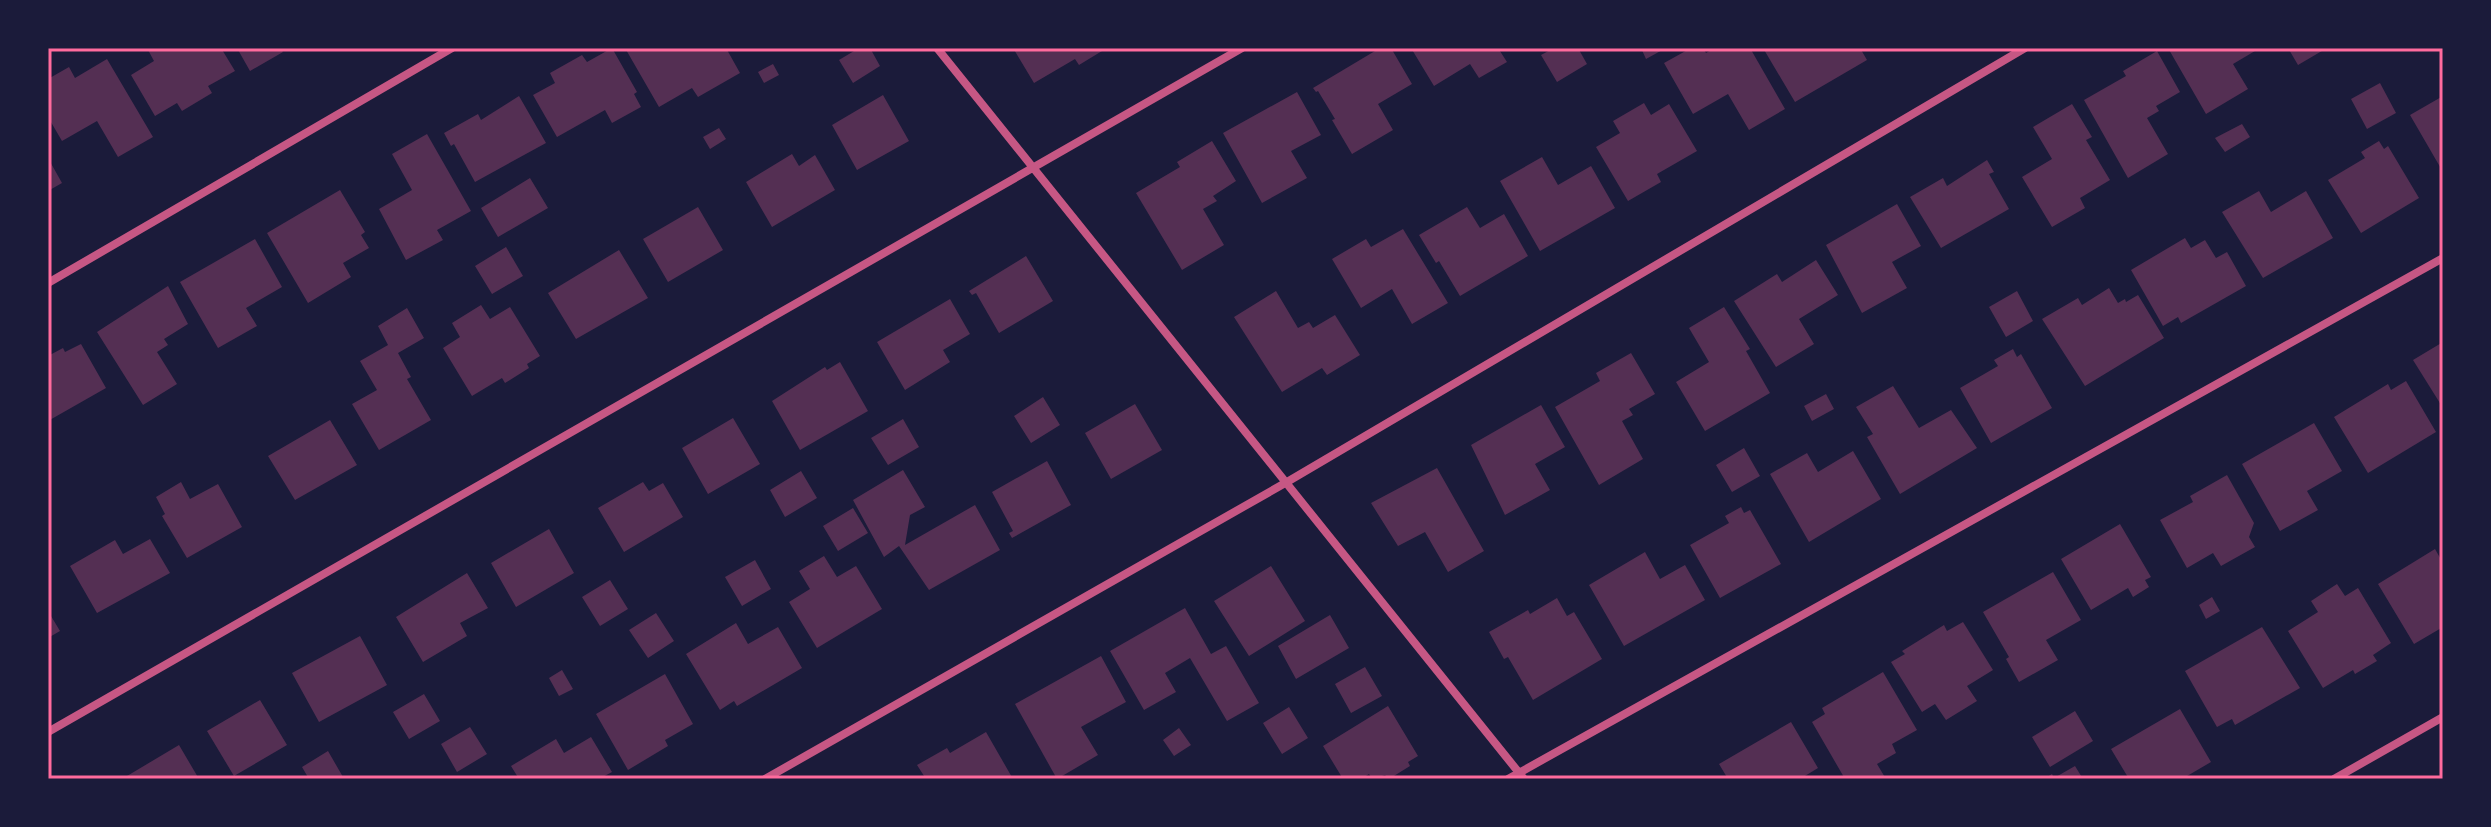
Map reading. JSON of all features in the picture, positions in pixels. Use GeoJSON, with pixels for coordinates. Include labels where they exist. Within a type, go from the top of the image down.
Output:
{"type":"FeatureCollection","features":[{"type":"Feature","properties":{"kind":"street"},"geometry":{"type":"LineString","coordinates":[[48,283],[452,48]]}},
{"type":"Feature","properties":{"kind":"street"},"geometry":{"type":"LineString","coordinates":[[937,48],[1522,776]]}},
{"type":"Feature","properties":{"kind":"street"},"geometry":{"type":"LineString","coordinates":[[48,732],[1242,48]]}},
{"type":"Feature","properties":{"kind":"street"},"geometry":{"type":"LineString","coordinates":[[765,779],[1287,482],[2025,48]]}},
{"type":"Feature","properties":{"kind":"street"},"geometry":{"type":"LineString","coordinates":[[1508,779],[1522,776],[2443,258]]}},
{"type":"Feature","properties":{"kind":"street"},"geometry":{"type":"LineString","coordinates":[[2334,779],[2443,717]]}},
{"type":"Feature","properties":{"kind":"building"},"geometry":{"type":"Polygon","coordinates":[[[147,48],[221,48],[235,71],[208,86],[212,93],[182,111],[177,103],[155,116],[131,75],[154,61],[147,48]]]}},
{"type":"Feature","properties":{"kind":"building"},"geometry":{"type":"Polygon","coordinates":[[[237,48],[280,48],[283,52],[250,71],[237,48]]]}},
{"type":"Feature","properties":{"kind":"building"},"geometry":{"type":"Polygon","coordinates":[[[612,48],[637,92],[634,94],[641,107],[612,123],[605,110],[557,137],[533,95],[555,83],[550,73],[582,55],[587,62],[612,48]]]}},
{"type":"Feature","properties":{"kind":"building"},"geometry":{"type":"Polygon","coordinates":[[[625,48],[726,48],[740,73],[698,97],[692,88],[659,107],[625,48]]]}},
{"type":"Feature","properties":{"kind":"building"},"geometry":{"type":"Polygon","coordinates":[[[859,48],[870,48],[880,66],[853,83],[839,60],[859,48]]]}},
{"type":"Feature","properties":{"kind":"building"},"geometry":{"type":"Polygon","coordinates":[[[1013,48],[1107,48],[1079,65],[1075,59],[1034,83],[1013,48]]]}},
{"type":"Feature","properties":{"kind":"building"},"geometry":{"type":"Polygon","coordinates":[[[1380,48],[1391,48],[1412,84],[1378,104],[1393,130],[1352,154],[1332,120],[1335,119],[1313,88],[1380,48]]]}},
{"type":"Feature","properties":{"kind":"building"},"geometry":{"type":"Polygon","coordinates":[[[1411,48],[1498,48],[1507,62],[1479,78],[1470,64],[1434,86],[1411,48]]]}},
{"type":"Feature","properties":{"kind":"building"},"geometry":{"type":"Polygon","coordinates":[[[1554,48],[1578,48],[1587,64],[1557,82],[1541,55],[1554,48]]]}},
{"type":"Feature","properties":{"kind":"building"},"geometry":{"type":"Polygon","coordinates":[[[1641,48],[1666,48],[1646,59],[1641,48]]]}},
{"type":"Feature","properties":{"kind":"building"},"geometry":{"type":"Polygon","coordinates":[[[1691,48],[1703,48],[1706,53],[1715,48],[1750,48],[1785,109],[1749,130],[1728,94],[1693,114],[1664,63],[1691,48]]]}},
{"type":"Feature","properties":{"kind":"building"},"geometry":{"type":"Polygon","coordinates":[[[1763,48],[1860,48],[1867,60],[1795,102],[1763,48]]]}},
{"type":"Feature","properties":{"kind":"building"},"geometry":{"type":"Polygon","coordinates":[[[2168,48],[2260,48],[2233,64],[2248,89],[2206,114],[2168,48]]]}},
{"type":"Feature","properties":{"kind":"building"},"geometry":{"type":"Polygon","coordinates":[[[2288,48],[2327,48],[2298,65],[2288,48]]]}},
{"type":"Feature","properties":{"kind":"building"},"geometry":{"type":"Polygon","coordinates":[[[2157,51],[2180,92],[2156,106],[2159,111],[2147,118],[2168,154],[2128,178],[2084,100],[2126,76],[2123,71],[2157,51]]]}},
{"type":"Feature","properties":{"kind":"building"},"geometry":{"type":"Polygon","coordinates":[[[107,59],[153,137],[118,157],[97,121],[62,141],[48,117],[48,79],[69,67],[75,78],[107,59]]]}},
{"type":"Feature","properties":{"kind":"building"},"geometry":{"type":"Polygon","coordinates":[[[773,64],[779,75],[764,83],[758,72],[773,64]]]}},
{"type":"Feature","properties":{"kind":"building"},"geometry":{"type":"Polygon","coordinates":[[[2380,83],[2396,113],[2367,129],[2351,99],[2380,83]]]}},
{"type":"Feature","properties":{"kind":"building"},"geometry":{"type":"Polygon","coordinates":[[[1297,92],[1321,135],[1291,151],[1307,178],[1262,203],[1223,133],[1297,92]]]}},
{"type":"Feature","properties":{"kind":"building"},"geometry":{"type":"Polygon","coordinates":[[[883,95],[909,141],[857,170],[832,125],[883,95]]]}},
{"type":"Feature","properties":{"kind":"building"},"geometry":{"type":"Polygon","coordinates":[[[519,96],[546,143],[475,182],[454,144],[451,146],[444,133],[478,114],[481,120],[519,96]]]}},
{"type":"Feature","properties":{"kind":"building"},"geometry":{"type":"Polygon","coordinates":[[[2443,96],[2443,172],[2410,115],[2443,96]]]}},
{"type":"Feature","properties":{"kind":"building"},"geometry":{"type":"Polygon","coordinates":[[[1644,103],[1651,115],[1669,104],[1697,151],[1657,174],[1661,182],[1628,201],[1596,147],[1620,133],[1613,121],[1644,103]]]}},
{"type":"Feature","properties":{"kind":"building"},"geometry":{"type":"Polygon","coordinates":[[[2072,104],[2092,137],[2086,140],[2110,180],[2080,198],[2085,208],[2052,227],[2022,177],[2052,159],[2033,127],[2072,104]]]}},
{"type":"Feature","properties":{"kind":"building"},"geometry":{"type":"Polygon","coordinates":[[[2242,124],[2250,137],[2225,152],[2215,138],[2242,124]]]}},
{"type":"Feature","properties":{"kind":"building"},"geometry":{"type":"Polygon","coordinates":[[[719,128],[726,139],[710,149],[703,137],[719,128]]]}},
{"type":"Feature","properties":{"kind":"building"},"geometry":{"type":"Polygon","coordinates":[[[427,134],[471,211],[437,230],[443,240],[406,260],[379,209],[412,190],[392,154],[427,134]]]}},
{"type":"Feature","properties":{"kind":"building"},"geometry":{"type":"Polygon","coordinates":[[[1212,141],[1236,181],[1213,196],[1217,201],[1203,209],[1224,245],[1182,270],[1136,193],[1180,167],[1177,162],[1212,141]]]}},
{"type":"Feature","properties":{"kind":"building"},"geometry":{"type":"Polygon","coordinates":[[[2379,141],[2384,149],[2388,146],[2419,198],[2361,233],[2328,180],[2365,158],[2361,152],[2379,141]]]}},
{"type":"Feature","properties":{"kind":"building"},"geometry":{"type":"Polygon","coordinates":[[[792,154],[799,166],[815,155],[835,190],[772,227],[746,182],[792,154]]]}},
{"type":"Feature","properties":{"kind":"building"},"geometry":{"type":"Polygon","coordinates":[[[1542,157],[1558,185],[1591,166],[1615,208],[1540,251],[1500,181],[1542,157]]]}},
{"type":"Feature","properties":{"kind":"building"},"geometry":{"type":"Polygon","coordinates":[[[48,158],[62,183],[48,191],[48,158]]]}},
{"type":"Feature","properties":{"kind":"building"},"geometry":{"type":"Polygon","coordinates":[[[1987,160],[1994,172],[1989,174],[2009,209],[1941,248],[1910,197],[1943,178],[1947,186],[1987,160]]]}},
{"type":"Feature","properties":{"kind":"building"},"geometry":{"type":"Polygon","coordinates":[[[530,178],[548,208],[498,237],[481,208],[530,178]]]}},
{"type":"Feature","properties":{"kind":"building"},"geometry":{"type":"Polygon","coordinates":[[[340,190],[365,232],[361,235],[369,248],[343,263],[351,277],[308,303],[267,233],[340,190]]]}},
{"type":"Feature","properties":{"kind":"building"},"geometry":{"type":"Polygon","coordinates":[[[2259,191],[2271,212],[2306,191],[2333,238],[2263,278],[2222,212],[2259,191]]]}},
{"type":"Feature","properties":{"kind":"building"},"geometry":{"type":"Polygon","coordinates":[[[1897,204],[1921,246],[1892,262],[1907,288],[1862,313],[1826,245],[1897,204]]]}},
{"type":"Feature","properties":{"kind":"building"},"geometry":{"type":"Polygon","coordinates":[[[698,207],[723,250],[668,282],[643,239],[698,207]]]}},
{"type":"Feature","properties":{"kind":"building"},"geometry":{"type":"Polygon","coordinates":[[[1467,207],[1480,228],[1504,214],[1528,256],[1460,296],[1419,235],[1467,207]]]}},
{"type":"Feature","properties":{"kind":"building"},"geometry":{"type":"Polygon","coordinates":[[[1403,229],[1448,303],[1412,324],[1392,289],[1361,308],[1332,259],[1366,239],[1371,247],[1403,229]]]}},
{"type":"Feature","properties":{"kind":"building"},"geometry":{"type":"Polygon","coordinates":[[[2185,238],[2191,248],[2205,240],[2216,258],[2227,252],[2246,286],[2181,323],[2178,317],[2163,326],[2131,270],[2185,238]]]}},
{"type":"Feature","properties":{"kind":"building"},"geometry":{"type":"Polygon","coordinates":[[[255,239],[282,287],[246,308],[257,326],[218,348],[180,282],[255,239]]]}},
{"type":"Feature","properties":{"kind":"building"},"geometry":{"type":"Polygon","coordinates":[[[506,247],[523,276],[492,294],[475,266],[506,247]]]}},
{"type":"Feature","properties":{"kind":"building"},"geometry":{"type":"Polygon","coordinates":[[[619,250],[648,298],[576,339],[548,293],[619,250]]]}},
{"type":"Feature","properties":{"kind":"building"},"geometry":{"type":"Polygon","coordinates":[[[1026,256],[1053,301],[999,333],[976,293],[972,295],[969,291],[1026,256]]]}},
{"type":"Feature","properties":{"kind":"building"},"geometry":{"type":"Polygon","coordinates":[[[1816,260],[1838,295],[1799,319],[1814,344],[1776,367],[1734,301],[1777,274],[1782,282],[1816,260]]]}},
{"type":"Feature","properties":{"kind":"building"},"geometry":{"type":"Polygon","coordinates":[[[168,286],[188,324],[164,339],[168,345],[157,352],[177,384],[143,405],[97,332],[168,286]]]}},
{"type":"Feature","properties":{"kind":"building"},"geometry":{"type":"Polygon","coordinates":[[[2109,288],[2118,303],[2138,295],[2164,338],[2085,386],[2042,319],[2078,298],[2082,305],[2109,288]]]}},
{"type":"Feature","properties":{"kind":"building"},"geometry":{"type":"Polygon","coordinates":[[[1276,291],[1298,328],[1309,322],[1313,328],[1335,315],[1360,355],[1327,375],[1322,368],[1282,392],[1234,317],[1276,291]]]}},
{"type":"Feature","properties":{"kind":"building"},"geometry":{"type":"Polygon","coordinates":[[[2017,291],[2033,321],[2006,337],[1989,307],[2017,291]]]}},
{"type":"Feature","properties":{"kind":"building"},"geometry":{"type":"Polygon","coordinates":[[[950,299],[970,334],[943,350],[950,362],[905,390],[877,342],[950,299]]]}},
{"type":"Feature","properties":{"kind":"building"},"geometry":{"type":"Polygon","coordinates":[[[481,305],[490,319],[510,307],[540,356],[527,364],[529,368],[505,383],[502,378],[472,396],[443,348],[460,337],[452,323],[481,305]]]}},
{"type":"Feature","properties":{"kind":"building"},"geometry":{"type":"Polygon","coordinates":[[[1724,307],[1750,349],[1746,351],[1770,393],[1705,431],[1676,382],[1709,362],[1689,328],[1724,307]]]}},
{"type":"Feature","properties":{"kind":"building"},"geometry":{"type":"Polygon","coordinates":[[[407,308],[424,338],[398,353],[411,377],[407,379],[431,420],[379,450],[352,404],[377,390],[360,361],[388,345],[378,326],[407,308]]]}},
{"type":"Feature","properties":{"kind":"building"},"geometry":{"type":"Polygon","coordinates":[[[2443,342],[2443,408],[2413,360],[2443,342]]]}},
{"type":"Feature","properties":{"kind":"building"},"geometry":{"type":"Polygon","coordinates":[[[81,344],[106,388],[48,421],[48,356],[81,344]]]}},
{"type":"Feature","properties":{"kind":"building"},"geometry":{"type":"Polygon","coordinates":[[[2013,349],[2017,357],[2021,354],[2052,408],[1991,443],[1960,388],[1998,366],[1994,360],[2013,349]]]}},
{"type":"Feature","properties":{"kind":"building"},"geometry":{"type":"Polygon","coordinates":[[[1631,353],[1655,394],[1629,409],[1633,415],[1622,421],[1643,459],[1599,485],[1555,407],[1600,381],[1596,373],[1631,353]]]}},
{"type":"Feature","properties":{"kind":"building"},"geometry":{"type":"Polygon","coordinates":[[[840,362],[868,411],[800,450],[772,401],[825,367],[827,370],[840,362]]]}},
{"type":"Feature","properties":{"kind":"building"},"geometry":{"type":"Polygon","coordinates":[[[2406,381],[2436,432],[2368,473],[2334,417],[2388,384],[2391,390],[2406,381]]]}},
{"type":"Feature","properties":{"kind":"building"},"geometry":{"type":"Polygon","coordinates":[[[1893,386],[1919,428],[1951,410],[1977,448],[1900,494],[1867,437],[1873,434],[1856,407],[1893,386]]]}},
{"type":"Feature","properties":{"kind":"building"},"geometry":{"type":"Polygon","coordinates":[[[1826,394],[1834,409],[1812,421],[1804,406],[1826,394]]]}},
{"type":"Feature","properties":{"kind":"building"},"geometry":{"type":"Polygon","coordinates":[[[1043,397],[1060,425],[1031,443],[1014,416],[1043,397]]]}},
{"type":"Feature","properties":{"kind":"building"},"geometry":{"type":"Polygon","coordinates":[[[1135,404],[1162,450],[1111,479],[1085,433],[1135,404]]]}},
{"type":"Feature","properties":{"kind":"building"},"geometry":{"type":"Polygon","coordinates":[[[1541,405],[1565,447],[1535,464],[1550,490],[1505,515],[1471,445],[1541,405]]]}},
{"type":"Feature","properties":{"kind":"building"},"geometry":{"type":"Polygon","coordinates":[[[733,418],[760,464],[708,494],[682,448],[733,418]]]}},
{"type":"Feature","properties":{"kind":"building"},"geometry":{"type":"Polygon","coordinates":[[[903,419],[919,447],[888,465],[871,438],[903,419]]]}},
{"type":"Feature","properties":{"kind":"building"},"geometry":{"type":"Polygon","coordinates":[[[330,420],[357,465],[295,500],[268,456],[330,420]]]}},
{"type":"Feature","properties":{"kind":"building"},"geometry":{"type":"Polygon","coordinates":[[[2314,423],[2342,471],[2307,491],[2318,510],[2280,531],[2242,464],[2314,423]]]}},
{"type":"Feature","properties":{"kind":"building"},"geometry":{"type":"Polygon","coordinates":[[[1744,448],[1760,476],[1732,492],[1716,465],[1744,448]]]}},
{"type":"Feature","properties":{"kind":"building"},"geometry":{"type":"Polygon","coordinates":[[[1853,451],[1881,499],[1809,542],[1770,474],[1807,453],[1818,472],[1853,451]]]}},
{"type":"Feature","properties":{"kind":"building"},"geometry":{"type":"Polygon","coordinates":[[[1047,461],[1071,505],[1012,538],[1009,533],[1013,531],[992,492],[1047,461]]]}},
{"type":"Feature","properties":{"kind":"building"},"geometry":{"type":"Polygon","coordinates":[[[1437,468],[1484,551],[1448,572],[1425,532],[1398,546],[1371,503],[1437,468]]]}},
{"type":"Feature","properties":{"kind":"building"},"geometry":{"type":"Polygon","coordinates":[[[903,470],[925,507],[910,515],[905,545],[975,505],[1000,550],[929,590],[899,546],[884,557],[853,500],[903,470]]]}},
{"type":"Feature","properties":{"kind":"building"},"geometry":{"type":"Polygon","coordinates":[[[801,471],[817,498],[785,517],[770,490],[801,471]]]}},
{"type":"Feature","properties":{"kind":"building"},"geometry":{"type":"Polygon","coordinates":[[[2227,475],[2254,523],[2249,537],[2255,547],[2221,566],[2213,553],[2187,568],[2160,520],[2193,502],[2190,496],[2227,475]]]}},
{"type":"Feature","properties":{"kind":"building"},"geometry":{"type":"Polygon","coordinates":[[[181,482],[190,499],[218,484],[242,527],[187,558],[162,516],[165,514],[156,497],[181,482]]]}},
{"type":"Feature","properties":{"kind":"building"},"geometry":{"type":"Polygon","coordinates":[[[643,482],[649,491],[663,483],[683,517],[624,552],[598,508],[643,482]]]}},
{"type":"Feature","properties":{"kind":"building"},"geometry":{"type":"Polygon","coordinates":[[[1741,507],[1744,513],[1750,510],[1781,564],[1720,598],[1690,545],[1729,523],[1725,516],[1741,507]]]}},
{"type":"Feature","properties":{"kind":"building"},"geometry":{"type":"Polygon","coordinates":[[[853,508],[868,533],[838,551],[823,526],[853,508]]]}},
{"type":"Feature","properties":{"kind":"building"},"geometry":{"type":"Polygon","coordinates":[[[2120,524],[2151,577],[2145,580],[2149,587],[2133,597],[2128,588],[2091,610],[2061,559],[2120,524]]]}},
{"type":"Feature","properties":{"kind":"building"},"geometry":{"type":"Polygon","coordinates":[[[549,529],[574,573],[516,607],[491,563],[549,529]]]}},
{"type":"Feature","properties":{"kind":"building"},"geometry":{"type":"Polygon","coordinates":[[[150,539],[170,573],[97,613],[70,566],[115,540],[123,554],[150,539]]]}},
{"type":"Feature","properties":{"kind":"building"},"geometry":{"type":"Polygon","coordinates":[[[2435,549],[2443,563],[2443,627],[2414,644],[2378,584],[2435,549]]]}},
{"type":"Feature","properties":{"kind":"building"},"geometry":{"type":"Polygon","coordinates":[[[1645,552],[1660,579],[1685,565],[1705,600],[1624,646],[1589,585],[1645,552]]]}},
{"type":"Feature","properties":{"kind":"building"},"geometry":{"type":"Polygon","coordinates":[[[824,556],[837,577],[856,566],[882,609],[817,648],[789,602],[810,589],[799,571],[824,556]]]}},
{"type":"Feature","properties":{"kind":"building"},"geometry":{"type":"Polygon","coordinates":[[[755,560],[771,589],[742,606],[725,577],[755,560]]]}},
{"type":"Feature","properties":{"kind":"building"},"geometry":{"type":"Polygon","coordinates":[[[1271,566],[1305,621],[1249,656],[1214,601],[1271,566]]]}},
{"type":"Feature","properties":{"kind":"building"},"geometry":{"type":"Polygon","coordinates":[[[2053,572],[2081,620],[2046,640],[2058,660],[2019,682],[2006,659],[2009,657],[1983,612],[2053,572]]]}},
{"type":"Feature","properties":{"kind":"building"},"geometry":{"type":"Polygon","coordinates":[[[467,573],[488,608],[460,623],[467,636],[423,662],[396,617],[467,573]]]}},
{"type":"Feature","properties":{"kind":"building"},"geometry":{"type":"Polygon","coordinates":[[[610,580],[628,609],[600,626],[582,597],[610,580]]]}},
{"type":"Feature","properties":{"kind":"building"},"geometry":{"type":"Polygon","coordinates":[[[2337,584],[2345,596],[2358,588],[2391,643],[2373,655],[2377,661],[2355,674],[2353,670],[2323,688],[2288,631],[2318,612],[2311,601],[2337,584]]]}},
{"type":"Feature","properties":{"kind":"building"},"geometry":{"type":"Polygon","coordinates":[[[2212,597],[2220,611],[2206,619],[2199,605],[2212,597]]]}},
{"type":"Feature","properties":{"kind":"building"},"geometry":{"type":"Polygon","coordinates":[[[1557,598],[1567,616],[1574,612],[1602,659],[1533,700],[1489,632],[1557,598]]]}},
{"type":"Feature","properties":{"kind":"building"},"geometry":{"type":"Polygon","coordinates":[[[1185,608],[1211,654],[1226,646],[1259,703],[1227,721],[1190,658],[1165,673],[1176,692],[1144,710],[1110,651],[1185,608]]]}},
{"type":"Feature","properties":{"kind":"building"},"geometry":{"type":"Polygon","coordinates":[[[48,611],[60,631],[48,638],[48,611]]]}},
{"type":"Feature","properties":{"kind":"building"},"geometry":{"type":"Polygon","coordinates":[[[656,613],[674,641],[648,658],[629,630],[656,613]]]}},
{"type":"Feature","properties":{"kind":"building"},"geometry":{"type":"Polygon","coordinates":[[[1330,615],[1349,648],[1296,679],[1278,646],[1330,615]]]}},
{"type":"Feature","properties":{"kind":"building"},"geometry":{"type":"Polygon","coordinates":[[[1963,622],[1993,670],[1967,686],[1977,701],[1946,720],[1935,704],[1922,712],[1891,662],[1905,654],[1902,651],[1944,625],[1947,631],[1963,622]]]}},
{"type":"Feature","properties":{"kind":"building"},"geometry":{"type":"Polygon","coordinates":[[[736,623],[748,644],[778,627],[802,668],[737,706],[734,701],[720,710],[686,654],[736,623]]]}},
{"type":"Feature","properties":{"kind":"building"},"geometry":{"type":"Polygon","coordinates":[[[2262,627],[2300,688],[2235,725],[2232,719],[2217,727],[2185,671],[2262,627]]]}},
{"type":"Feature","properties":{"kind":"building"},"geometry":{"type":"Polygon","coordinates":[[[360,636],[387,685],[319,722],[292,673],[360,636]]]}},
{"type":"Feature","properties":{"kind":"building"},"geometry":{"type":"Polygon","coordinates":[[[1101,656],[1126,702],[1081,727],[1098,755],[1057,779],[1015,704],[1101,656]]]}},
{"type":"Feature","properties":{"kind":"building"},"geometry":{"type":"Polygon","coordinates":[[[1365,667],[1382,696],[1351,713],[1335,684],[1365,667]]]}},
{"type":"Feature","properties":{"kind":"building"},"geometry":{"type":"Polygon","coordinates":[[[562,670],[573,689],[559,696],[549,678],[562,670]]]}},
{"type":"Feature","properties":{"kind":"building"},"geometry":{"type":"Polygon","coordinates":[[[1883,672],[1917,730],[1892,744],[1896,753],[1877,764],[1886,779],[1845,779],[1812,722],[1825,714],[1822,708],[1883,672]]]}},
{"type":"Feature","properties":{"kind":"building"},"geometry":{"type":"Polygon","coordinates":[[[665,674],[693,724],[665,740],[668,746],[628,770],[596,714],[665,674]]]}},
{"type":"Feature","properties":{"kind":"building"},"geometry":{"type":"Polygon","coordinates":[[[424,694],[440,721],[409,739],[393,712],[424,694]]]}},
{"type":"Feature","properties":{"kind":"building"},"geometry":{"type":"Polygon","coordinates":[[[260,700],[287,745],[234,776],[207,731],[260,700]]]}},
{"type":"Feature","properties":{"kind":"building"},"geometry":{"type":"Polygon","coordinates":[[[1388,706],[1418,756],[1408,762],[1410,766],[1389,779],[1385,775],[1372,779],[1369,774],[1361,779],[1343,779],[1323,746],[1388,706]]]}},
{"type":"Feature","properties":{"kind":"building"},"geometry":{"type":"Polygon","coordinates":[[[1289,707],[1308,738],[1282,754],[1263,723],[1289,707]]]}},
{"type":"Feature","properties":{"kind":"building"},"geometry":{"type":"Polygon","coordinates":[[[2180,709],[2211,762],[2182,779],[2129,779],[2111,749],[2180,709]]]}},
{"type":"Feature","properties":{"kind":"building"},"geometry":{"type":"Polygon","coordinates":[[[2075,711],[2093,741],[2050,767],[2032,737],[2075,711]]]}},
{"type":"Feature","properties":{"kind":"building"},"geometry":{"type":"Polygon","coordinates":[[[1791,722],[1818,768],[1800,779],[1728,779],[1719,764],[1791,722]]]}},
{"type":"Feature","properties":{"kind":"building"},"geometry":{"type":"Polygon","coordinates":[[[470,727],[487,754],[457,772],[441,744],[470,727]]]}},
{"type":"Feature","properties":{"kind":"building"},"geometry":{"type":"Polygon","coordinates":[[[1179,728],[1191,745],[1174,756],[1163,740],[1179,728]]]}},
{"type":"Feature","properties":{"kind":"building"},"geometry":{"type":"Polygon","coordinates":[[[986,732],[1013,779],[926,779],[917,765],[947,748],[950,753],[986,732]]]}},
{"type":"Feature","properties":{"kind":"building"},"geometry":{"type":"Polygon","coordinates":[[[591,737],[612,772],[599,779],[519,779],[511,766],[556,739],[564,753],[591,737]]]}},
{"type":"Feature","properties":{"kind":"building"},"geometry":{"type":"Polygon","coordinates":[[[179,745],[199,779],[122,779],[179,745]]]}},
{"type":"Feature","properties":{"kind":"building"},"geometry":{"type":"Polygon","coordinates":[[[328,751],[343,777],[309,779],[302,767],[328,751]]]}},
{"type":"Feature","properties":{"kind":"building"},"geometry":{"type":"Polygon","coordinates":[[[2075,766],[2083,779],[2044,779],[2052,774],[2054,778],[2075,766]]]}}]}
